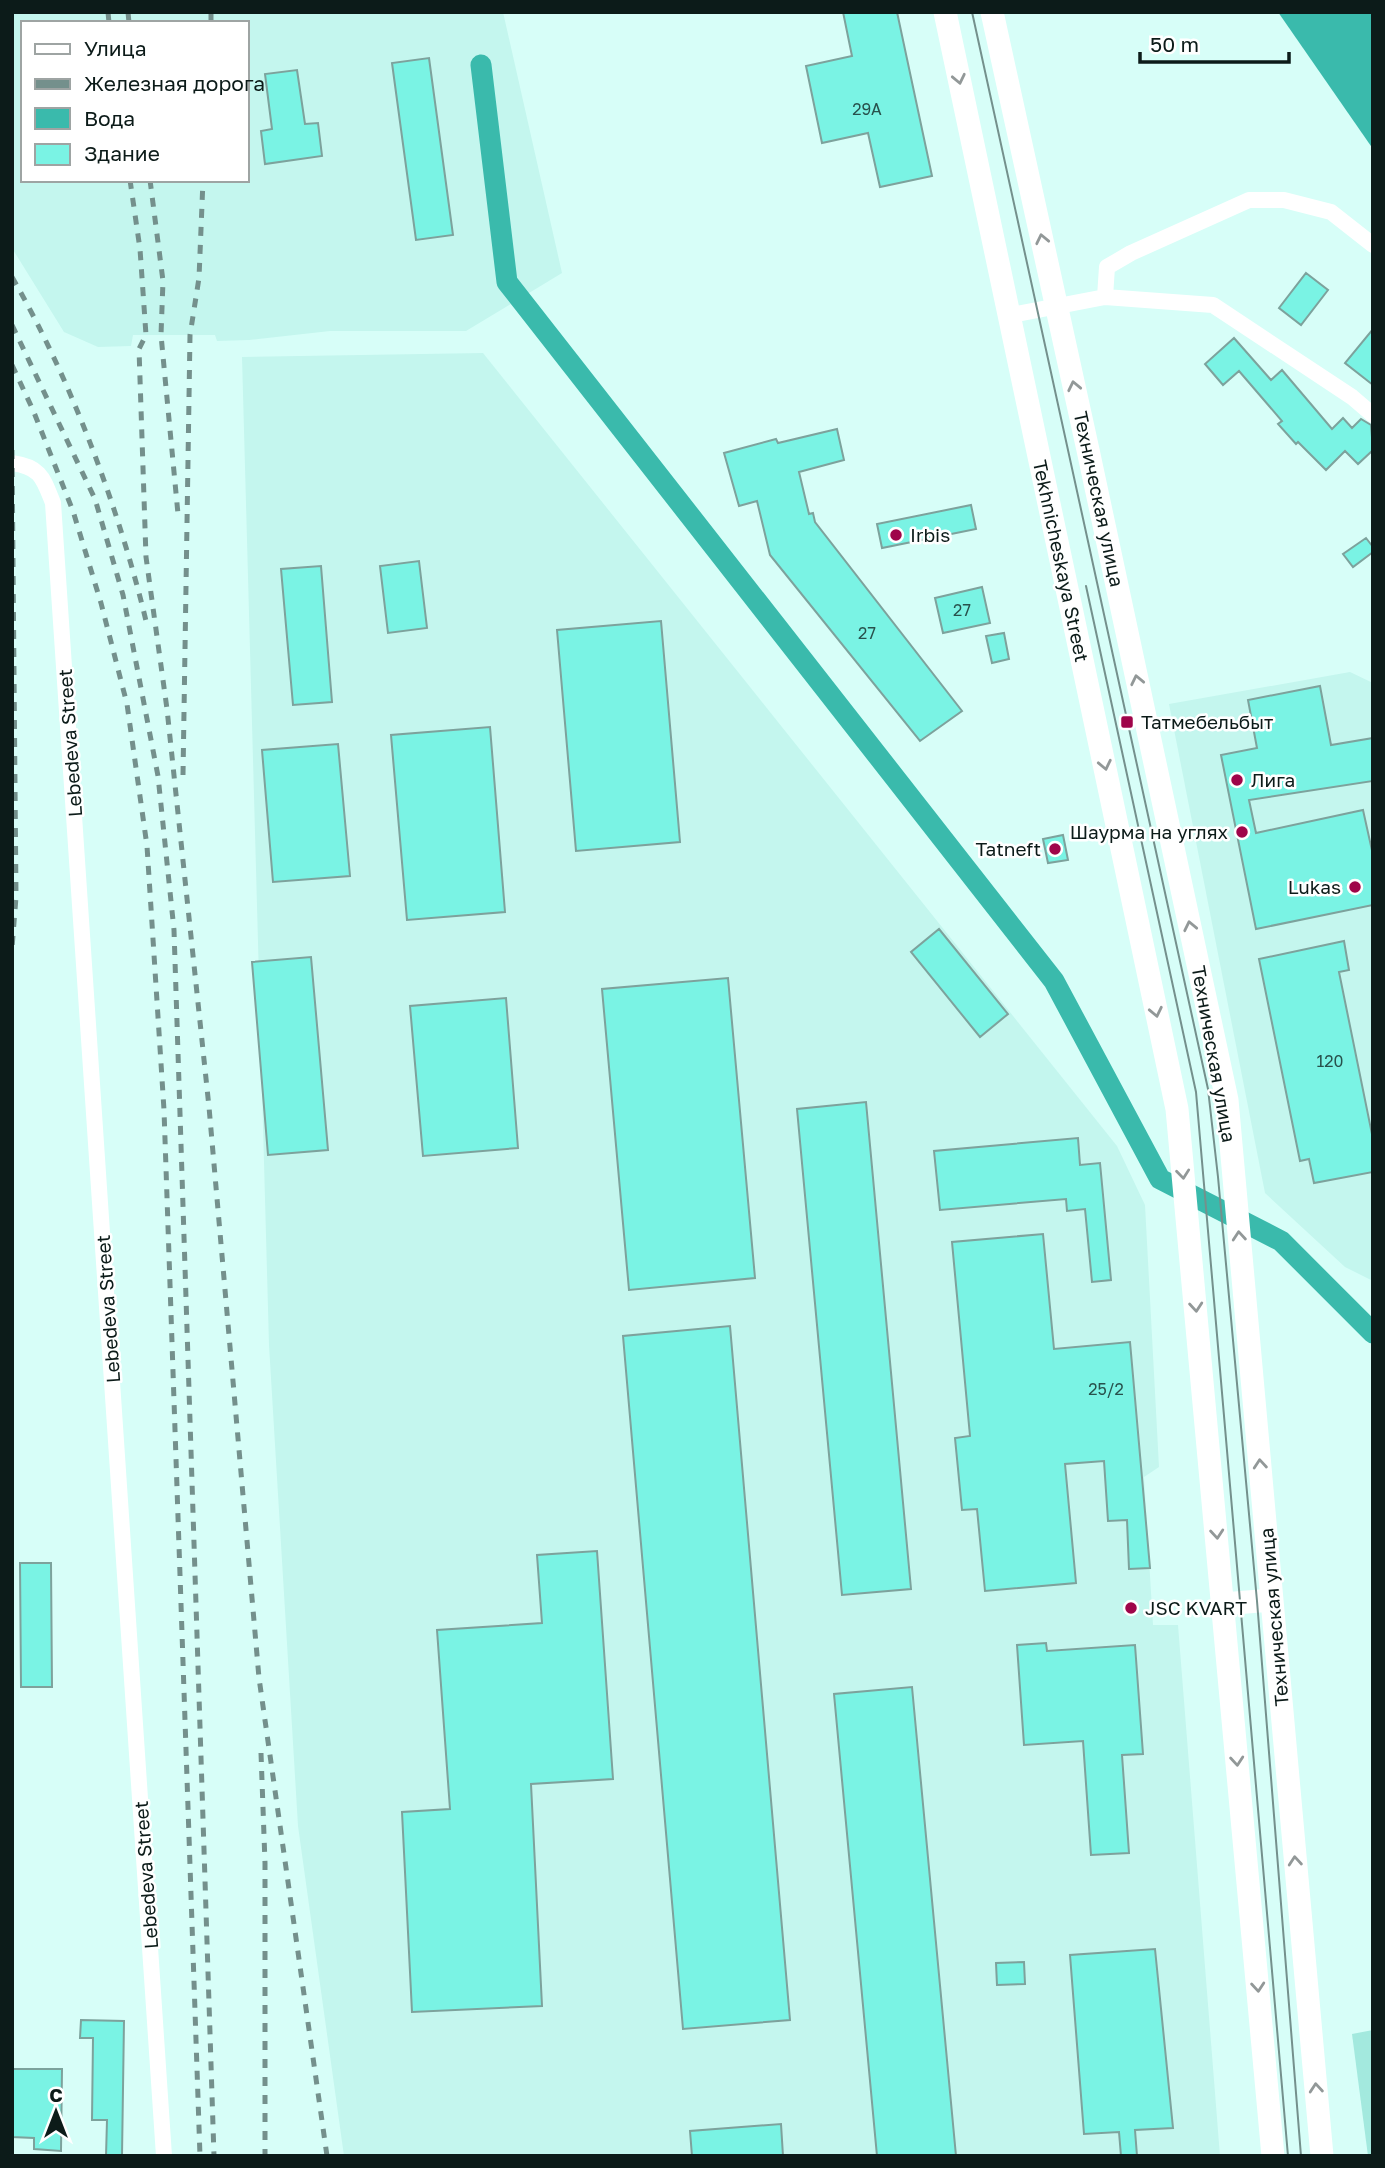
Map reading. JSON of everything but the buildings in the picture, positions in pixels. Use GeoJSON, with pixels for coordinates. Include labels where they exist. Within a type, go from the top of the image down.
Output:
{"type":"FeatureCollection","features":[{"type":"Feature","properties":{"kind":"main road","name":"Tekhnicheskaya Street"},"geometry":{"type":"LineString","coordinates":[[945,12],[1177,1109],[1223,1604]]}},
{"type":"Feature","properties":{"kind":"main road","name":"Техническая улица"},"geometry":{"type":"LineString","coordinates":[[992,12],[1227,1100],[1322,2156]]}},
{"type":"Feature","properties":{"kind":"main road"},"geometry":{"type":"LineString","coordinates":[[1272,1600],[1223,1604],[1273,2156]]}},
{"type":"Feature","properties":{"kind":"street"},"geometry":{"type":"LineString","coordinates":[[1105,298],[1107,267],[1131,253],[1249,200],[1284,200],[1331,212],[1373,245]]}},
{"type":"Feature","properties":{"kind":"street"},"geometry":{"type":"LineString","coordinates":[[1011,315],[1105,298],[1213,305],[1352,397],[1373,415]]}},
{"type":"Feature","properties":{"kind":"street","name":"Lebedeva Street"},"geometry":{"type":"LineString","coordinates":[[12,463],[33,468],[43,479],[53,503],[164,2156]]}},
{"type":"Feature","properties":{"kind":"shaded area"},"geometry":{"type":"Polygon","coordinates":[[[12,12],[503,12],[562,273],[466,331],[330,331],[217,341],[215,335],[133,335],[131,346],[98,347],[64,332],[12,248],[12,12]]]}},
{"type":"Feature","properties":{"kind":"shaded area"},"geometry":{"type":"Polygon","coordinates":[[[483,353],[1117,1146],[1145,1205],[1159,1467],[1144,1477],[1153,1625],[1178,1625],[1220,2156],[344,2156],[298,1826],[269,1345],[242,357],[483,353]]]}},
{"type":"Feature","properties":{"kind":"shaded area"},"geometry":{"type":"Polygon","coordinates":[[[1350,672],[1373,683],[1373,1281],[1345,1267],[1265,1193],[1169,704],[1350,672]]]}},
{"type":"Feature","properties":{"kind":"shaded area"},"geometry":{"type":"Polygon","coordinates":[[[1373,2030],[1373,2156],[1368,2156],[1352,2034],[1373,2030]]]}},
{"type":"Feature","properties":{"kind":"water"},"geometry":{"type":"Polygon","coordinates":[[[1278,12],[1373,12],[1373,149],[1278,12]]]}},
{"type":"Feature","properties":{"kind":"waterway"},"geometry":{"type":"LineString","coordinates":[[481,65],[507,282],[1054,981],[1160,1179],[1281,1241],[1373,1333]]}},
{"type":"Feature","properties":{"kind":"tram line"},"geometry":{"type":"LineString","coordinates":[[972,12],[1208,1089],[1257,1601],[1301,2156]]}},
{"type":"Feature","properties":{"kind":"tram line"},"geometry":{"type":"LineString","coordinates":[[1086,586],[1196,1092],[1288,2156]]}},
{"type":"Feature","properties":{"kind":"railway"},"geometry":{"type":"LineString","coordinates":[[108,12],[109,21]]}},
{"type":"Feature","properties":{"kind":"railway"},"geometry":{"type":"LineString","coordinates":[[128,12],[129,21]]}},
{"type":"Feature","properties":{"kind":"railway"},"geometry":{"type":"LineString","coordinates":[[211,12],[211,21]]}},
{"type":"Feature","properties":{"kind":"railway"},"geometry":{"type":"LineString","coordinates":[[130,182],[140,249],[146,335],[139,349],[146,557],[167,709],[209,1107],[259,1678],[327,2156]]}},
{"type":"Feature","properties":{"kind":"railway"},"geometry":{"type":"LineString","coordinates":[[150,182],[163,281],[161,335],[178,514]]}},
{"type":"Feature","properties":{"kind":"railway"},"geometry":{"type":"LineString","coordinates":[[183,775],[190,335],[199,278],[203,182]]}},
{"type":"Feature","properties":{"kind":"railway"},"geometry":{"type":"LineString","coordinates":[[12,277],[54,358],[92,446],[123,537],[147,625]]}},
{"type":"Feature","properties":{"kind":"railway"},"geometry":{"type":"LineString","coordinates":[[12,325],[95,499],[123,595],[158,776],[174,930],[214,2156]]}},
{"type":"Feature","properties":{"kind":"railway"},"geometry":{"type":"LineString","coordinates":[[12,365],[73,511],[101,603],[127,704],[147,846],[164,1110],[200,2156]]}},
{"type":"Feature","properties":{"kind":"railway"},"geometry":{"type":"LineString","coordinates":[[12,450],[16,897],[12,948]]}},
{"type":"Feature","properties":{"kind":"railway"},"geometry":{"type":"LineString","coordinates":[[261,1753],[265,1863],[265,2156]]}},
{"type":"Feature","properties":{"kind":"place","name":"Irbis"},"geometry":{"type":"Point","coordinates":[896,535]}},
{"type":"Feature","properties":{"kind":"place","name":"Татмебельбыт"},"geometry":{"type":"Point","coordinates":[1127,722]}},
{"type":"Feature","properties":{"kind":"place","name":"Лига"},"geometry":{"type":"Point","coordinates":[1237,780]}},
{"type":"Feature","properties":{"kind":"place","name":"Шаурма на углях"},"geometry":{"type":"Point","coordinates":[1242,832]}},
{"type":"Feature","properties":{"kind":"place","name":"Tatneft"},"geometry":{"type":"Point","coordinates":[1055,849]}},
{"type":"Feature","properties":{"kind":"place","name":"Lukas"},"geometry":{"type":"Point","coordinates":[1355,887]}},
{"type":"Feature","properties":{"kind":"place","name":"JSC KVART"},"geometry":{"type":"Point","coordinates":[1131,1608]}}]}
